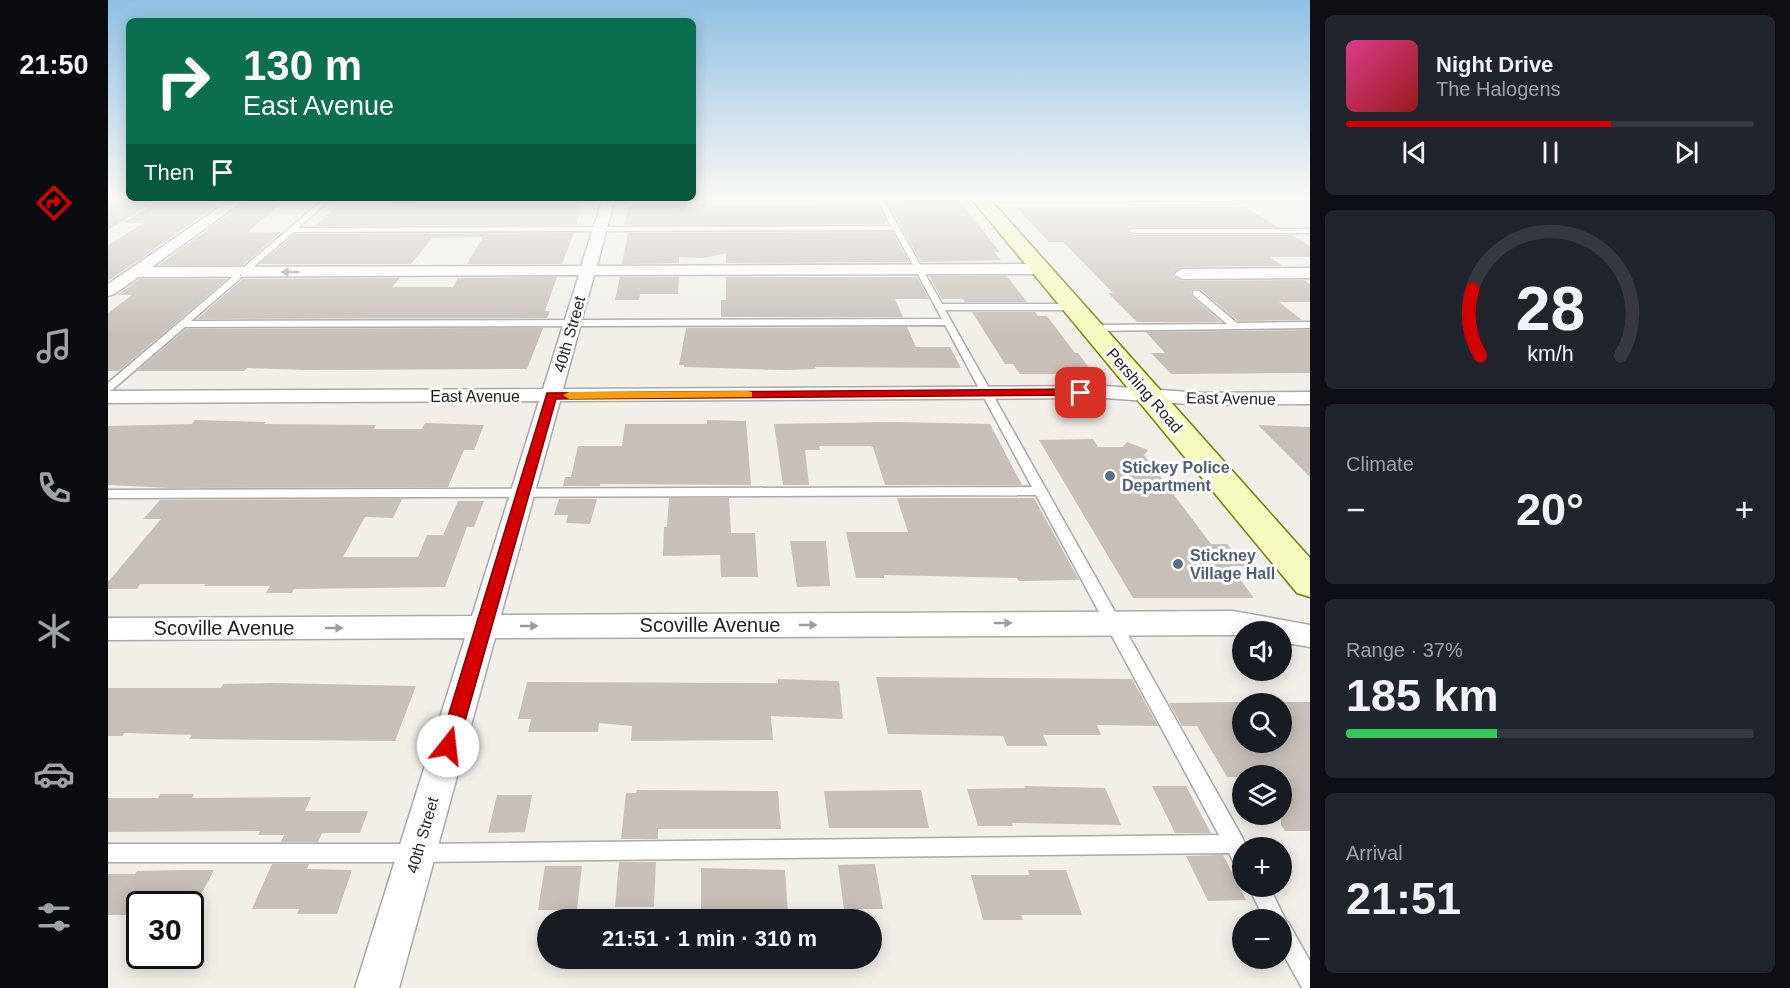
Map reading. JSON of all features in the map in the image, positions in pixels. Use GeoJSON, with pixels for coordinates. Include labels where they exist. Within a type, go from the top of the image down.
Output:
{"type":"FeatureCollection","features":[{"type":"Feature","properties":{"kind":"main road","name":"Pershing Road"},"geometry":{"type":"LineString","coordinates":[[1019,243],[1310,583]]}},
{"type":"Feature","properties":{"kind":"street"},"geometry":{"type":"LineString","coordinates":[[108,291],[176,243]]}},
{"type":"Feature","properties":{"kind":"street","name":"40th Street"},"geometry":{"type":"LineString","coordinates":[[377,988],[596,243]]}},
{"type":"Feature","properties":{"kind":"street"},"geometry":{"type":"LineString","coordinates":[[135,272],[1041,269]]}},
{"type":"Feature","properties":{"kind":"street"},"geometry":{"type":"LineString","coordinates":[[1182,273],[1310,273]]}},
{"type":"Feature","properties":{"kind":"street","name":"East Avenue"},"geometry":{"type":"LineString","coordinates":[[108,397],[1105,392],[1202,399],[1310,398]]}},
{"type":"Feature","properties":{"kind":"street","name":"Scoville Avenue"},"geometry":{"type":"LineString","coordinates":[[108,629],[1233,622],[1310,636]]}},
{"type":"Feature","properties":{"kind":"lane"},"geometry":{"type":"LineString","coordinates":[[108,388],[277,243]]}},
{"type":"Feature","properties":{"kind":"lane"},"geometry":{"type":"LineString","coordinates":[[905,243],[1232,840]]}},
{"type":"Feature","properties":{"kind":"lane"},"geometry":{"type":"LineString","coordinates":[[1196,294],[1235,326]]}},
{"type":"Feature","properties":{"kind":"lane"},"geometry":{"type":"LineString","coordinates":[[940,307],[1073,307]]}},
{"type":"Feature","properties":{"kind":"lane"},"geometry":{"type":"LineString","coordinates":[[183,324],[948,322]]}},
{"type":"Feature","properties":{"kind":"lane"},"geometry":{"type":"LineString","coordinates":[[1091,328],[1310,325]]}},
{"type":"Feature","properties":{"kind":"lane"},"geometry":{"type":"LineString","coordinates":[[108,494],[1041,491]]}},
{"type":"Feature","properties":{"kind":"lane"},"geometry":{"type":"LineString","coordinates":[[108,853],[1232,851]]}},
{"type":"Feature","properties":{"kind":"lane"},"geometry":{"type":"LineString","coordinates":[[1292,949],[1310,982]]}},
{"type":"Feature","properties":{"kind":"building"},"geometry":{"type":"Polygon","coordinates":[[[111,243],[163,243],[108,281],[108,245],[111,243]]]}},
{"type":"Feature","properties":{"kind":"building"},"geometry":{"type":"Polygon","coordinates":[[[189,243],[268,243],[243,265],[159,265],[189,243]]]}},
{"type":"Feature","properties":{"kind":"building"},"geometry":{"type":"Polygon","coordinates":[[[284,243],[428,243],[411,264],[260,264],[284,243]]]}},
{"type":"Feature","properties":{"kind":"building"},"geometry":{"type":"Polygon","coordinates":[[[479,243],[570,243],[562,264],[467,264],[479,243]]]}},
{"type":"Feature","properties":{"kind":"building"},"geometry":{"type":"Polygon","coordinates":[[[626,243],[899,243],[909,262],[726,263],[726,253],[704,258],[679,257],[679,263],[622,264],[626,243]]]}},
{"type":"Feature","properties":{"kind":"building"},"geometry":{"type":"Polygon","coordinates":[[[911,243],[993,243],[1000,252],[994,252],[1001,260],[921,262],[911,243]]]}},
{"type":"Feature","properties":{"kind":"building"},"geometry":{"type":"Polygon","coordinates":[[[1064,243],[1305,243],[1310,246],[1310,257],[1270,257],[1282,266],[1182,267],[1172,275],[1182,281],[1304,280],[1310,284],[1310,302],[1279,302],[1302,320],[1238,321],[1200,289],[1193,289],[1192,297],[1221,322],[1137,322],[1108,293],[1113,293],[1064,243]]]}},
{"type":"Feature","properties":{"kind":"building"},"geometry":{"type":"Polygon","coordinates":[[[929,276],[1007,276],[1027,302],[965,302],[963,299],[942,299],[929,276]]]}},
{"type":"Feature","properties":{"kind":"building"},"geometry":{"type":"Polygon","coordinates":[[[557,277],[545,311],[550,311],[547,318],[197,319],[243,279],[400,278],[392,287],[453,287],[458,278],[557,277]]]}},
{"type":"Feature","properties":{"kind":"building"},"geometry":{"type":"Polygon","coordinates":[[[620,277],[679,277],[678,294],[640,294],[639,300],[615,300],[620,277]]]}},
{"type":"Feature","properties":{"kind":"building"},"geometry":{"type":"Polygon","coordinates":[[[726,277],[917,277],[929,299],[895,299],[903,317],[721,317],[721,300],[726,300],[726,277]]]}},
{"type":"Feature","properties":{"kind":"building"},"geometry":{"type":"Polygon","coordinates":[[[140,279],[227,279],[119,371],[108,371],[108,313],[132,295],[117,295],[140,279]]]}},
{"type":"Feature","properties":{"kind":"building"},"geometry":{"type":"Polygon","coordinates":[[[972,312],[1035,312],[1038,316],[1047,316],[1094,374],[1020,374],[1013,364],[1005,364],[972,312]]]}},
{"type":"Feature","properties":{"kind":"building"},"geometry":{"type":"Polygon","coordinates":[[[907,327],[916,347],[950,347],[961,368],[815,367],[816,369],[782,370],[679,365],[686,328],[907,327]]]}},
{"type":"Feature","properties":{"kind":"building"},"geometry":{"type":"Polygon","coordinates":[[[543,328],[527,369],[247,368],[244,371],[137,371],[186,329],[543,328]]]}},
{"type":"Feature","properties":{"kind":"building"},"geometry":{"type":"Polygon","coordinates":[[[1310,330],[1310,373],[1171,374],[1151,353],[1165,353],[1146,332],[1310,330]]]}},
{"type":"Feature","properties":{"kind":"building"},"geometry":{"type":"Polygon","coordinates":[[[195,420],[266,422],[264,424],[376,425],[374,429],[422,429],[425,423],[484,425],[474,450],[464,450],[448,487],[171,488],[108,485],[108,426],[192,424],[195,420]]]}},
{"type":"Feature","properties":{"kind":"building"},"geometry":{"type":"Polygon","coordinates":[[[707,420],[746,421],[751,485],[600,484],[600,486],[563,486],[565,477],[571,477],[578,446],[622,446],[625,424],[707,424],[707,420]]]}},
{"type":"Feature","properties":{"kind":"building"},"geometry":{"type":"Polygon","coordinates":[[[894,422],[990,424],[1022,485],[885,485],[873,447],[819,446],[820,450],[805,450],[809,485],[783,485],[774,424],[894,422]]]}},
{"type":"Feature","properties":{"kind":"building"},"geometry":{"type":"Polygon","coordinates":[[[1258,425],[1310,427],[1310,477],[1258,425]]]}},
{"type":"Feature","properties":{"kind":"building"},"geometry":{"type":"Polygon","coordinates":[[[1093,439],[1098,447],[1123,447],[1127,442],[1148,450],[1144,455],[1211,544],[1227,544],[1245,566],[1230,566],[1254,598],[1133,598],[1039,440],[1093,439]]]}},
{"type":"Feature","properties":{"kind":"building"},"geometry":{"type":"Polygon","coordinates":[[[669,498],[729,498],[731,533],[755,533],[758,577],[721,577],[720,555],[663,556],[664,527],[667,527],[669,498]]]}},
{"type":"Feature","properties":{"kind":"building"},"geometry":{"type":"Polygon","coordinates":[[[897,498],[1034,498],[1079,580],[1019,581],[1017,578],[884,575],[884,578],[856,578],[846,532],[908,532],[897,498]]]}},
{"type":"Feature","properties":{"kind":"building"},"geometry":{"type":"Polygon","coordinates":[[[402,499],[393,518],[365,517],[343,557],[418,557],[427,535],[443,535],[458,501],[484,501],[474,527],[467,527],[445,587],[294,589],[292,593],[266,593],[270,586],[204,586],[206,584],[140,584],[137,589],[108,589],[108,582],[161,519],[143,519],[160,500],[402,499]]]}},
{"type":"Feature","properties":{"kind":"building"},"geometry":{"type":"Polygon","coordinates":[[[559,499],[597,499],[590,524],[566,523],[568,515],[554,515],[559,499]]]}},
{"type":"Feature","properties":{"kind":"building"},"geometry":{"type":"Polygon","coordinates":[[[790,541],[826,541],[830,586],[797,587],[790,541]]]}},
{"type":"Feature","properties":{"kind":"building"},"geometry":{"type":"Polygon","coordinates":[[[876,677],[1132,679],[1158,726],[1097,725],[1101,735],[1043,735],[1048,746],[1007,746],[1003,736],[888,734],[876,677]]]}},
{"type":"Feature","properties":{"kind":"building"},"geometry":{"type":"Polygon","coordinates":[[[778,679],[839,681],[843,719],[771,716],[773,740],[631,741],[632,726],[599,723],[598,732],[528,732],[531,719],[518,719],[527,682],[778,683],[778,679]]]}},
{"type":"Feature","properties":{"kind":"building"},"geometry":{"type":"Polygon","coordinates":[[[223,684],[416,686],[395,741],[189,739],[192,735],[124,733],[123,736],[108,736],[108,688],[221,688],[223,684]]]}},
{"type":"Feature","properties":{"kind":"building"},"geometry":{"type":"Polygon","coordinates":[[[1232,702],[1232,753],[1292,753],[1292,702],[1310,702],[1310,831],[1285,831],[1281,825],[1292,825],[1292,765],[1232,765],[1232,777],[1227,777],[1197,726],[1182,726],[1169,703],[1232,702]]]}},
{"type":"Feature","properties":{"kind":"building"},"geometry":{"type":"Polygon","coordinates":[[[1024,786],[1105,788],[1121,825],[1012,823],[1013,826],[978,826],[967,789],[1025,788],[1024,786]]]}},
{"type":"Feature","properties":{"kind":"building"},"geometry":{"type":"Polygon","coordinates":[[[1152,786],[1186,786],[1211,833],[1175,833],[1152,786]]]}},
{"type":"Feature","properties":{"kind":"building"},"geometry":{"type":"Polygon","coordinates":[[[637,790],[778,791],[781,829],[658,829],[658,839],[621,839],[626,793],[636,793],[637,790]]]}},
{"type":"Feature","properties":{"kind":"building"},"geometry":{"type":"Polygon","coordinates":[[[921,790],[929,828],[829,828],[824,791],[921,790]]]}},
{"type":"Feature","properties":{"kind":"building"},"geometry":{"type":"Polygon","coordinates":[[[160,794],[194,794],[192,798],[311,797],[305,811],[368,811],[360,833],[322,833],[318,842],[281,842],[284,835],[258,835],[260,831],[108,832],[108,798],[158,798],[160,794]]]}},
{"type":"Feature","properties":{"kind":"building"},"geometry":{"type":"Polygon","coordinates":[[[497,795],[532,795],[525,832],[488,833],[497,795]]]}},
{"type":"Feature","properties":{"kind":"building"},"geometry":{"type":"Polygon","coordinates":[[[1223,855],[1232,873],[1232,897],[1244,897],[1246,900],[1208,901],[1186,856],[1223,855]]]}},
{"type":"Feature","properties":{"kind":"building"},"geometry":{"type":"Polygon","coordinates":[[[619,862],[656,862],[654,907],[615,907],[619,862]]]}},
{"type":"Feature","properties":{"kind":"building"},"geometry":{"type":"Polygon","coordinates":[[[272,864],[309,864],[307,869],[352,870],[337,914],[297,914],[299,909],[252,909],[272,864]]]}},
{"type":"Feature","properties":{"kind":"building"},"geometry":{"type":"Polygon","coordinates":[[[875,864],[883,909],[844,909],[838,865],[875,864]]]}},
{"type":"Feature","properties":{"kind":"building"},"geometry":{"type":"Polygon","coordinates":[[[545,866],[582,866],[577,909],[538,909],[545,866]]]}},
{"type":"Feature","properties":{"kind":"building"},"geometry":{"type":"Polygon","coordinates":[[[701,868],[785,870],[788,909],[701,909],[701,868]]]}},
{"type":"Feature","properties":{"kind":"building"},"geometry":{"type":"Polygon","coordinates":[[[214,870],[203,891],[126,891],[126,915],[108,915],[108,874],[135,874],[137,871],[214,870]]]}},
{"type":"Feature","properties":{"kind":"building"},"geometry":{"type":"Polygon","coordinates":[[[1028,870],[1066,870],[1082,915],[1021,915],[1023,920],[983,920],[971,875],[1029,875],[1028,870]]]}},
{"type":"Feature","properties":{"kind":"slow traffic"},"geometry":{"type":"LineString","coordinates":[[569,395],[748,394]]}},
{"type":"Feature","properties":{"kind":"place","name":"Stickey Police Department"},"geometry":{"type":"Point","coordinates":[1110,476]}},
{"type":"Feature","properties":{"kind":"place","name":"Stickney Village Hall"},"geometry":{"type":"Point","coordinates":[1178,564]}},
{"type":"Feature","properties":{"kind":"route"},"geometry":{"type":"LineString","coordinates":[[448,746],[551,395],[1081,393]]}}]}
